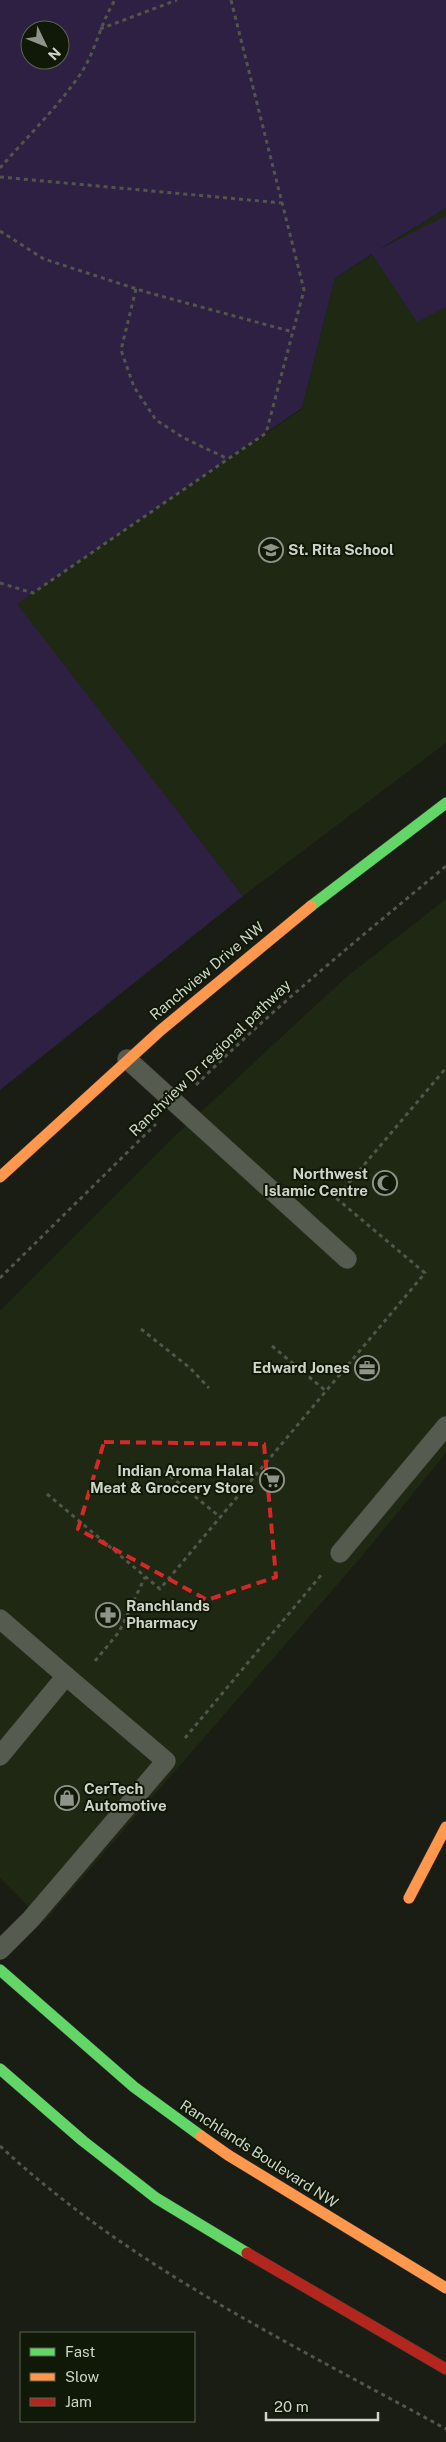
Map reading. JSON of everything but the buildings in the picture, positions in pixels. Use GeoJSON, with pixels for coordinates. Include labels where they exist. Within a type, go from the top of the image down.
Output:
{"type":"FeatureCollection","features":[{"type":"Feature","properties":{"kind":"street","name":"Ranchview Drive NW"},"geometry":{"type":"LineString","coordinates":[[0,1177],[127,1059],[271,936],[348,874],[446,803]]}},
{"type":"Feature","properties":{"kind":"street"},"geometry":{"type":"LineString","coordinates":[[409,1898],[446,1827]]}},
{"type":"Feature","properties":{"kind":"street","name":"Ranchlands Boulevard NW"},"geometry":{"type":"LineString","coordinates":[[0,1970],[134,2087],[228,2155],[446,2288]]}},
{"type":"Feature","properties":{"kind":"street"},"geometry":{"type":"LineString","coordinates":[[0,2069],[83,2142],[156,2198],[446,2369]]}},
{"type":"Feature","properties":{"kind":"lane"},"geometry":{"type":"LineString","coordinates":[[127,1059],[175,1105],[347,1259]]}},
{"type":"Feature","properties":{"kind":"lane"},"geometry":{"type":"LineString","coordinates":[[340,1553],[446,1426]]}},
{"type":"Feature","properties":{"kind":"lane"},"geometry":{"type":"LineString","coordinates":[[0,1619],[166,1761],[31,1919],[0,1950]]}},
{"type":"Feature","properties":{"kind":"lane"},"geometry":{"type":"LineString","coordinates":[[2,1750],[71,1680]]}},
{"type":"Feature","properties":{"kind":"path"},"geometry":{"type":"LineString","coordinates":[[0,168],[20,148],[83,70],[100,29],[115,0]]}},
{"type":"Feature","properties":{"kind":"path"},"geometry":{"type":"LineString","coordinates":[[100,29],[177,0]]}},
{"type":"Feature","properties":{"kind":"path"},"geometry":{"type":"LineString","coordinates":[[0,583],[33,593],[266,433],[304,290],[231,0]]}},
{"type":"Feature","properties":{"kind":"path"},"geometry":{"type":"LineString","coordinates":[[0,177],[282,202]]}},
{"type":"Feature","properties":{"kind":"path"},"geometry":{"type":"LineString","coordinates":[[0,231],[44,259],[136,289],[293,332]]}},
{"type":"Feature","properties":{"kind":"path"},"geometry":{"type":"LineString","coordinates":[[136,289],[121,350],[134,387],[156,420],[184,438],[228,459]]}},
{"type":"Feature","properties":{"kind":"path","name":"Ranchview Dr regional pathway"},"geometry":{"type":"LineString","coordinates":[[0,1278],[238,1042],[311,978],[446,866]]}},
{"type":"Feature","properties":{"kind":"path"},"geometry":{"type":"LineString","coordinates":[[46,1494],[160,1589],[425,1273],[336,1198],[446,1068]]}},
{"type":"Feature","properties":{"kind":"path"},"geometry":{"type":"LineString","coordinates":[[141,1329],[190,1368],[209,1388]]}},
{"type":"Feature","properties":{"kind":"path"},"geometry":{"type":"LineString","coordinates":[[272,1346],[326,1391]]}},
{"type":"Feature","properties":{"kind":"path"},"geometry":{"type":"LineString","coordinates":[[164,1471],[220,1517]]}},
{"type":"Feature","properties":{"kind":"path"},"geometry":{"type":"LineString","coordinates":[[166,1761],[340,1553]]}},
{"type":"Feature","properties":{"kind":"path"},"geometry":{"type":"LineString","coordinates":[[71,1680],[119,1632],[145,1577]]}},
{"type":"Feature","properties":{"kind":"path"},"geometry":{"type":"LineString","coordinates":[[0,2146],[94,2224],[166,2274],[446,2428]]}},
{"type":"Feature","properties":{"kind":"highlighted area"},"geometry":{"type":"Polygon","coordinates":[[[104,1442],[264,1444],[276,1577],[207,1600],[78,1529],[104,1442]]]}},
{"type":"Feature","properties":{"kind":"shaded area"},"geometry":{"type":"Polygon","coordinates":[[[0,0],[446,0],[446,208],[380,249],[446,216],[446,307],[417,322],[372,254],[335,278],[302,408],[17,604],[243,896],[0,1090],[0,0]]]}},
{"type":"Feature","properties":{"kind":"shaded area","name":"St. Rita School"},"geometry":{"type":"Polygon","coordinates":[[[446,208],[446,743],[243,896],[16,604],[302,409],[335,278],[446,208]]]}},
{"type":"Feature","properties":{"kind":"shaded area"},"geometry":{"type":"Polygon","coordinates":[[[446,899],[446,1453],[363,1555],[44,1922],[0,1878],[0,1311],[176,1135],[345,978],[446,899]]]}},
{"type":"Feature","properties":{"kind":"traffic: fast"},"geometry":{"type":"LineString","coordinates":[[311,906],[446,803]]}},
{"type":"Feature","properties":{"kind":"traffic: fast"},"geometry":{"type":"LineString","coordinates":[[0,1970],[134,2087],[201,2136]]}},
{"type":"Feature","properties":{"kind":"traffic: fast"},"geometry":{"type":"LineString","coordinates":[[0,2069],[83,2141],[156,2198],[247,2253]]}},
{"type":"Feature","properties":{"kind":"traffic: slow"},"geometry":{"type":"LineString","coordinates":[[0,1177],[161,1030],[311,906]]}},
{"type":"Feature","properties":{"kind":"traffic: slow"},"geometry":{"type":"LineString","coordinates":[[409,1898],[446,1827]]}},
{"type":"Feature","properties":{"kind":"traffic: slow"},"geometry":{"type":"LineString","coordinates":[[201,2136],[228,2155],[446,2288]]}},
{"type":"Feature","properties":{"kind":"traffic: jam"},"geometry":{"type":"LineString","coordinates":[[247,2253],[446,2369]]}},
{"type":"Feature","properties":{"kind":"place","name":"St. Rita School"},"geometry":{"type":"Point","coordinates":[271,550]}},
{"type":"Feature","properties":{"kind":"place","name":"Northwest Islamic Centre"},"geometry":{"type":"Point","coordinates":[385,1183]}},
{"type":"Feature","properties":{"kind":"place","name":"Edward Jones"},"geometry":{"type":"Point","coordinates":[367,1368]}},
{"type":"Feature","properties":{"kind":"place","name":"Indian Aroma Halal Meat & Groccery Store"},"geometry":{"type":"Point","coordinates":[272,1480]}},
{"type":"Feature","properties":{"kind":"place","name":"Ranchlands Pharmacy"},"geometry":{"type":"Point","coordinates":[108,1615]}},
{"type":"Feature","properties":{"kind":"place","name":"CerTech Automotive"},"geometry":{"type":"Point","coordinates":[67,1798]}}]}
